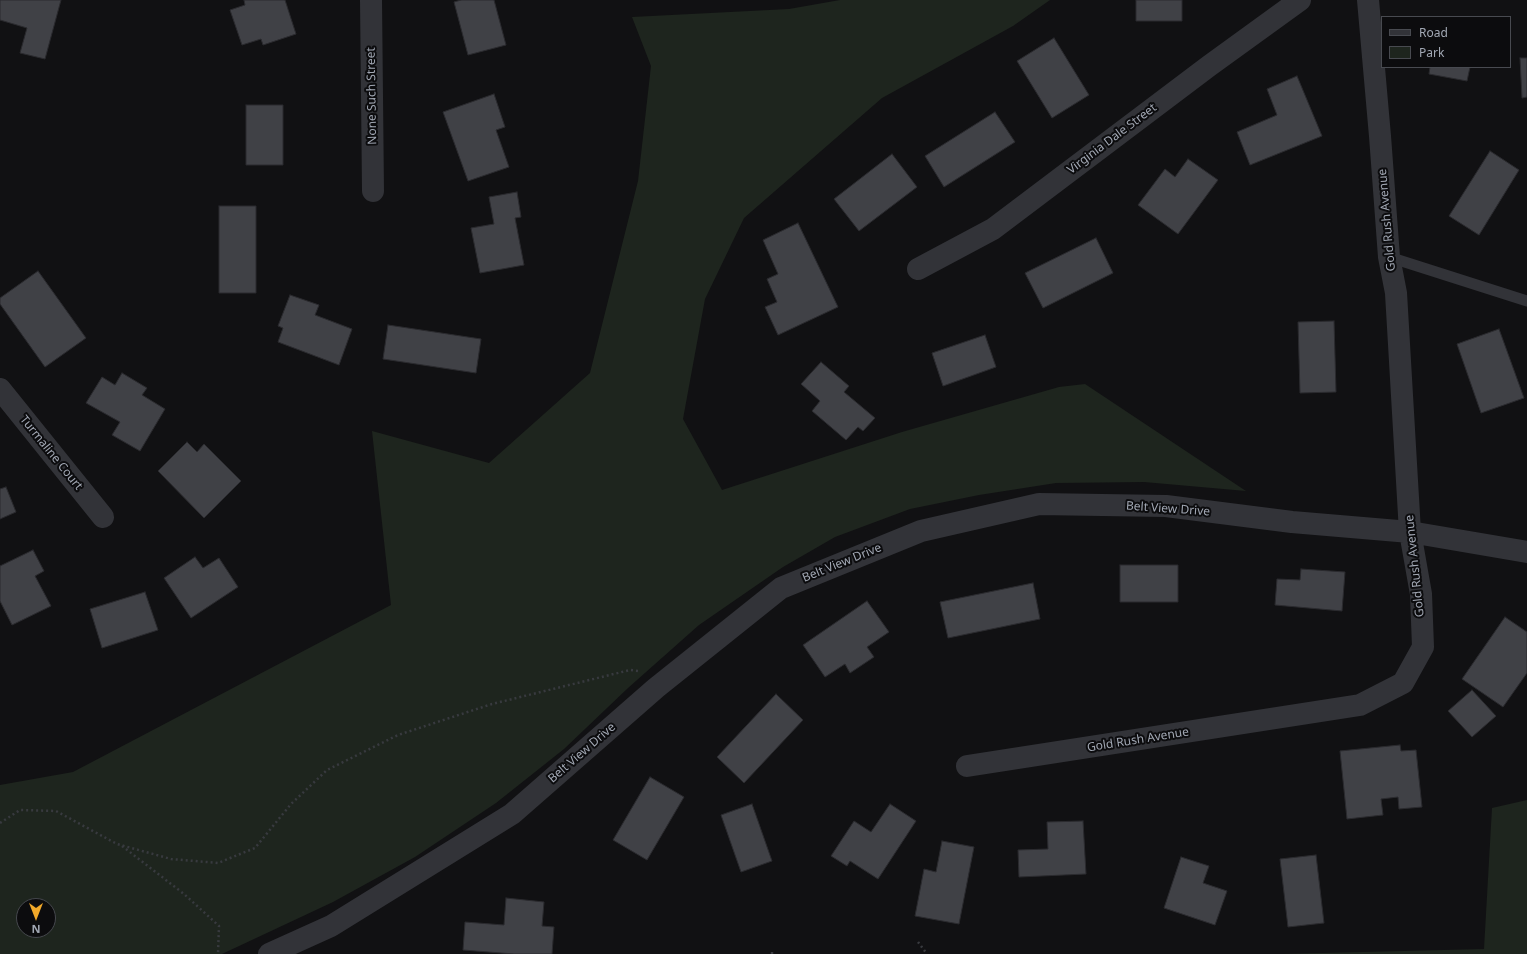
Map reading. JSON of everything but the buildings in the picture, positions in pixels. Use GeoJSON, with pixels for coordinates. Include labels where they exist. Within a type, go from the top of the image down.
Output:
{"type":"FeatureCollection","features":[{"type":"Feature","properties":{"kind":"street","name":"None Such Street"},"geometry":{"type":"LineString","coordinates":[[371,0],[373,191]]}},
{"type":"Feature","properties":{"kind":"street","name":"Virginia Dale Street"},"geometry":{"type":"LineString","coordinates":[[918,269],[993,229],[1209,66],[1300,0]]}},
{"type":"Feature","properties":{"kind":"street","name":"Gold Rush Avenue"},"geometry":{"type":"LineString","coordinates":[[967,766],[1360,705],[1403,683],[1423,648],[1421,594],[1410,532],[1396,292],[1389,257],[1368,0]]}},
{"type":"Feature","properties":{"kind":"street","name":"Turmaline Court"},"geometry":{"type":"LineString","coordinates":[[0,390],[103,517]]}},
{"type":"Feature","properties":{"kind":"street","name":"Belt View Drive"},"geometry":{"type":"LineString","coordinates":[[269,954],[331,926],[512,814],[671,676],[782,588],[922,531],[1039,504],[1166,506],[1292,522],[1410,532],[1527,552]]}},
{"type":"Feature","properties":{"kind":"lane"},"geometry":{"type":"LineString","coordinates":[[1389,257],[1527,301]]}},
{"type":"Feature","properties":{"kind":"path"},"geometry":{"type":"LineString","coordinates":[[0,823],[20,810],[56,811],[120,844],[171,860],[218,863],[255,848],[290,804],[327,770],[398,735],[492,704],[630,670],[671,676]]}},
{"type":"Feature","properties":{"kind":"path"},"geometry":{"type":"LineString","coordinates":[[120,844],[184,894],[219,926],[218,954]]}},
{"type":"Feature","properties":{"kind":"path"},"geometry":{"type":"LineString","coordinates":[[918,942],[927,954]]}},
{"type":"Feature","properties":{"kind":"green space"},"geometry":{"type":"Polygon","coordinates":[[[840,0],[1050,0],[1013,26],[882,98],[744,218],[705,299],[683,419],[722,490],[902,432],[1059,387],[1085,384],[1246,491],[1144,482],[1056,483],[979,495],[910,509],[835,537],[783,567],[699,625],[628,688],[564,749],[496,803],[415,857],[333,902],[222,954],[0,954],[0,785],[73,772],[391,605],[372,431],[489,463],[590,373],[638,181],[651,66],[632,17],[789,9],[840,0]]]}},
{"type":"Feature","properties":{"kind":"green space"},"geometry":{"type":"Polygon","coordinates":[[[1527,800],[1527,954],[1281,954],[1484,949],[1492,808],[1527,800]]]}}]}
